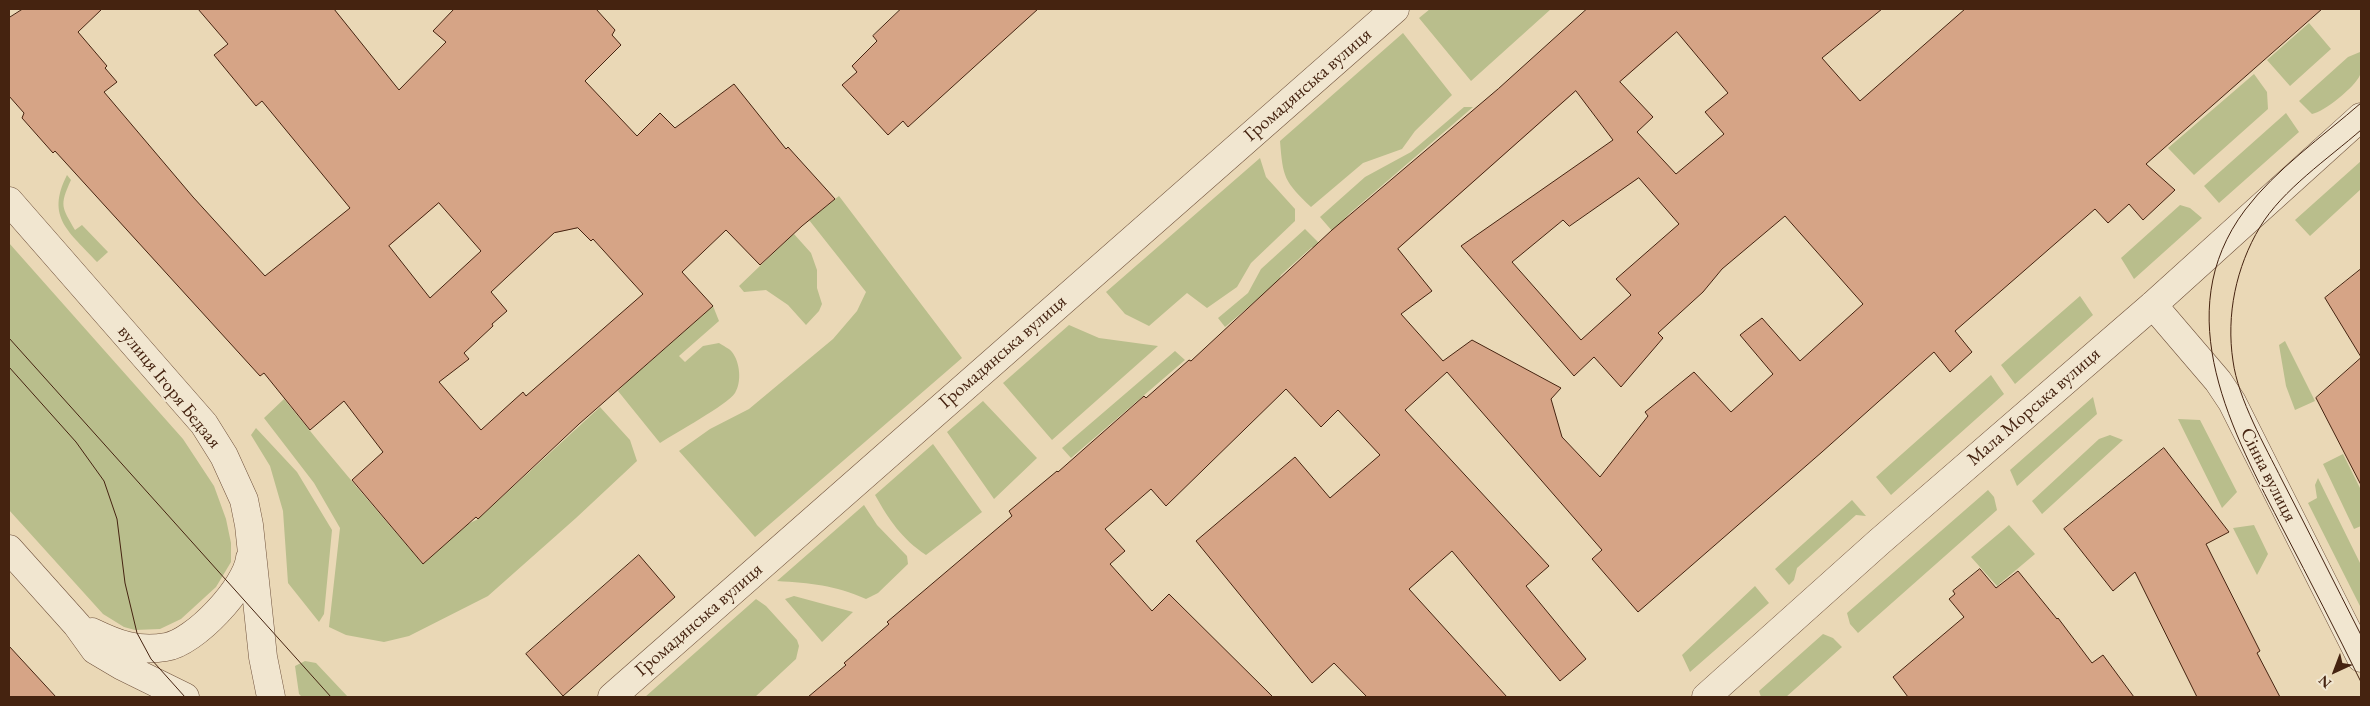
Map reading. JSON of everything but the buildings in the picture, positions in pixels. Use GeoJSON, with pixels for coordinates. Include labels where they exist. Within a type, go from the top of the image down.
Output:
{"type":"FeatureCollection","features":[{"type":"Feature","properties":{"kind":"street","name":"Громадянська вулиця"},"geometry":{"type":"LineString","coordinates":[[612,697],[1395,9]]}},
{"type":"Feature","properties":{"kind":"street","name":"Мала Морська вулиця"},"geometry":{"type":"LineString","coordinates":[[1706,697],[1879,542],[2153,305],[2361,116]]}},
{"type":"Feature","properties":{"kind":"street","name":"вулиця Ігоря Бедзая"},"geometry":{"type":"LineString","coordinates":[[9,201],[204,424],[224,456],[244,500],[250,525],[263,658],[271,697]]}},
{"type":"Feature","properties":{"kind":"street","name":"Сінна вулиця"},"geometry":{"type":"LineString","coordinates":[[2153,305],[2218,381],[2232,402],[2361,658]]}},
{"type":"Feature","properties":{"kind":"street"},"geometry":{"type":"LineString","coordinates":[[9,549],[77,625],[95,650],[185,697]]}},
{"type":"Feature","properties":{"kind":"street"},"geometry":{"type":"LineString","coordinates":[[77,625],[122,646],[168,647],[201,627],[236,591],[249,569],[252,549]]}},
{"type":"Feature","properties":{"kind":"green space"},"geometry":{"type":"Polygon","coordinates":[[[1430,9],[1551,9],[1471,81],[1419,18],[1430,9]]]}},
{"type":"Feature","properties":{"kind":"green space"},"geometry":{"type":"Polygon","coordinates":[[[2309,23],[2331,49],[2290,86],[2267,60],[2309,23]]]}},
{"type":"Feature","properties":{"kind":"green space"},"geometry":{"type":"Polygon","coordinates":[[[1403,33],[1452,95],[1415,131],[1402,149],[1363,163],[1311,207],[1295,191],[1286,178],[1282,163],[1280,141],[1403,33]]]}},
{"type":"Feature","properties":{"kind":"green space"},"geometry":{"type":"Polygon","coordinates":[[[2360,52],[2362,70],[2357,80],[2331,104],[2312,114],[2299,101],[2348,57],[2360,52]]]}},
{"type":"Feature","properties":{"kind":"green space"},"geometry":{"type":"Polygon","coordinates":[[[2254,74],[2267,92],[2268,109],[2194,175],[2168,148],[2254,74]]]}},
{"type":"Feature","properties":{"kind":"green space"},"geometry":{"type":"Polygon","coordinates":[[[1464,107],[1473,107],[1349,214],[1333,232],[1320,217],[1365,177],[1411,152],[1464,107]]]}},
{"type":"Feature","properties":{"kind":"green space"},"geometry":{"type":"Polygon","coordinates":[[[2286,113],[2299,132],[2219,203],[2204,186],[2286,113]]]}},
{"type":"Feature","properties":{"kind":"green space"},"geometry":{"type":"Polygon","coordinates":[[[1260,158],[1266,177],[1295,209],[1295,221],[1251,263],[1237,287],[1207,308],[1187,293],[1149,326],[1125,314],[1106,292],[1260,158]]]}},
{"type":"Feature","properties":{"kind":"green space"},"geometry":{"type":"Polygon","coordinates":[[[2361,161],[2361,189],[2310,236],[2295,220],[2361,161]]]}},
{"type":"Feature","properties":{"kind":"green space"},"geometry":{"type":"Polygon","coordinates":[[[67,175],[71,180],[64,201],[67,216],[75,230],[82,225],[108,252],[97,262],[70,233],[60,214],[61,190],[67,175]]]}},
{"type":"Feature","properties":{"kind":"green space"},"geometry":{"type":"Polygon","coordinates":[[[839,196],[962,358],[755,537],[679,451],[710,429],[749,409],[833,339],[857,311],[866,292],[809,220],[839,196]]]}},
{"type":"Feature","properties":{"kind":"green space"},"geometry":{"type":"Polygon","coordinates":[[[2180,205],[2190,208],[2202,218],[2134,279],[2121,258],[2180,205]]]}},
{"type":"Feature","properties":{"kind":"green space"},"geometry":{"type":"Polygon","coordinates":[[[1305,229],[1320,244],[1315,250],[1312,247],[1281,275],[1278,282],[1225,327],[1218,318],[1248,293],[1261,269],[1305,229]]]}},
{"type":"Feature","properties":{"kind":"green space"},"geometry":{"type":"Polygon","coordinates":[[[794,234],[811,253],[817,270],[817,288],[822,304],[819,311],[806,325],[788,305],[766,290],[744,292],[739,286],[785,242],[784,240],[794,234]]]}},
{"type":"Feature","properties":{"kind":"green space"},"geometry":{"type":"Polygon","coordinates":[[[9,243],[183,439],[214,486],[226,519],[231,543],[231,562],[216,587],[181,619],[160,629],[135,630],[124,627],[103,614],[9,510],[9,243]]]}},
{"type":"Feature","properties":{"kind":"green space"},"geometry":{"type":"Polygon","coordinates":[[[2080,296],[2093,315],[2015,384],[2001,365],[2080,296]]]}},
{"type":"Feature","properties":{"kind":"green space"},"geometry":{"type":"Polygon","coordinates":[[[713,306],[719,321],[679,356],[685,362],[703,346],[719,343],[735,356],[739,372],[739,383],[735,393],[730,398],[660,443],[618,391],[641,367],[643,368],[713,306]]]}},
{"type":"Feature","properties":{"kind":"green space"},"geometry":{"type":"Polygon","coordinates":[[[1069,325],[1099,338],[1158,346],[1052,440],[1003,383],[1069,325]]]}},
{"type":"Feature","properties":{"kind":"green space"},"geometry":{"type":"Polygon","coordinates":[[[2285,341],[2315,401],[2295,410],[2286,386],[2279,345],[2285,341]]]}},
{"type":"Feature","properties":{"kind":"green space"},"geometry":{"type":"Polygon","coordinates":[[[1175,351],[1185,360],[1071,458],[1062,448],[1175,351]]]}},
{"type":"Feature","properties":{"kind":"green space"},"geometry":{"type":"Polygon","coordinates":[[[1991,375],[2004,394],[1891,495],[1876,477],[1991,375]]]}},
{"type":"Feature","properties":{"kind":"green space"},"geometry":{"type":"Polygon","coordinates":[[[2093,397],[2097,414],[2017,486],[2010,470],[2093,397]]]}},
{"type":"Feature","properties":{"kind":"green space"},"geometry":{"type":"Polygon","coordinates":[[[284,399],[423,564],[468,524],[478,519],[600,407],[630,440],[637,461],[488,596],[409,636],[384,642],[346,635],[329,627],[340,528],[314,483],[264,418],[284,399]]]}},
{"type":"Feature","properties":{"kind":"green space"},"geometry":{"type":"Polygon","coordinates":[[[983,401],[1037,458],[994,499],[947,432],[983,401]]]}},
{"type":"Feature","properties":{"kind":"green space"},"geometry":{"type":"Polygon","coordinates":[[[2178,419],[2200,420],[2237,492],[2222,508],[2178,419]]]}},
{"type":"Feature","properties":{"kind":"green space"},"geometry":{"type":"Polygon","coordinates":[[[256,428],[297,472],[332,530],[324,614],[319,622],[288,583],[283,511],[270,466],[251,435],[256,428]]]}},
{"type":"Feature","properties":{"kind":"green space"},"geometry":{"type":"Polygon","coordinates":[[[2110,435],[2123,440],[2042,514],[2032,501],[2099,439],[2110,435]]]}},
{"type":"Feature","properties":{"kind":"green space"},"geometry":{"type":"Polygon","coordinates":[[[933,444],[982,512],[926,555],[917,549],[897,528],[875,495],[933,444]]]}},
{"type":"Feature","properties":{"kind":"green space"},"geometry":{"type":"Polygon","coordinates":[[[2343,454],[2361,490],[2361,526],[2354,529],[2323,464],[2343,454]]]}},
{"type":"Feature","properties":{"kind":"green space"},"geometry":{"type":"Polygon","coordinates":[[[2318,478],[2361,565],[2361,608],[2308,503],[2317,498],[2315,485],[2318,478]]]}},
{"type":"Feature","properties":{"kind":"green space"},"geometry":{"type":"Polygon","coordinates":[[[1988,490],[1994,497],[1997,510],[1858,633],[1850,624],[1847,613],[1988,490]]]}},
{"type":"Feature","properties":{"kind":"green space"},"geometry":{"type":"Polygon","coordinates":[[[1852,500],[1866,516],[1856,515],[1797,568],[1794,580],[1789,585],[1775,569],[1852,500]]]}},
{"type":"Feature","properties":{"kind":"green space"},"geometry":{"type":"Polygon","coordinates":[[[864,505],[877,525],[907,556],[908,564],[878,593],[866,599],[822,586],[777,581],[864,505]]]}},
{"type":"Feature","properties":{"kind":"green space"},"geometry":{"type":"Polygon","coordinates":[[[2009,525],[2035,554],[1997,586],[1971,557],[2009,525]]]}},
{"type":"Feature","properties":{"kind":"green space"},"geometry":{"type":"Polygon","coordinates":[[[2254,525],[2268,554],[2257,575],[2233,528],[2254,525]]]}},
{"type":"Feature","properties":{"kind":"green space"},"geometry":{"type":"Polygon","coordinates":[[[1755,586],[1769,603],[1690,672],[1682,655],[1755,586]]]}},
{"type":"Feature","properties":{"kind":"green space"},"geometry":{"type":"Polygon","coordinates":[[[794,596],[853,612],[822,642],[785,599],[794,596]]]}},
{"type":"Feature","properties":{"kind":"green space"},"geometry":{"type":"Polygon","coordinates":[[[756,599],[766,606],[797,640],[799,646],[796,659],[755,697],[645,697],[756,599]]]}},
{"type":"Feature","properties":{"kind":"green space"},"geometry":{"type":"Polygon","coordinates":[[[1823,634],[1833,638],[1842,647],[1786,697],[1761,697],[1759,691],[1823,634]]]}},
{"type":"Feature","properties":{"kind":"green space"},"geometry":{"type":"Polygon","coordinates":[[[305,661],[316,663],[348,697],[302,697],[299,694],[295,666],[305,661]]]}},
{"type":"Feature","properties":{"kind":"tram line"},"geometry":{"type":"LineString","coordinates":[[2361,103],[2285,167],[2245,210],[2222,250],[2211,290],[2210,331],[2216,373],[2229,414],[2245,454],[2361,682]]}},
{"type":"Feature","properties":{"kind":"tram line"},"geometry":{"type":"LineString","coordinates":[[2361,130],[2293,187],[2269,213],[2252,242],[2239,275],[2232,309],[2231,326],[2233,361],[2240,391],[2246,406],[2361,635]]}},
{"type":"Feature","properties":{"kind":"tram line"},"geometry":{"type":"LineString","coordinates":[[9,338],[331,697]]}},
{"type":"Feature","properties":{"kind":"tram line"},"geometry":{"type":"LineString","coordinates":[[9,367],[76,442],[104,481],[117,519],[125,583],[137,633],[151,659],[185,697]]}}]}
